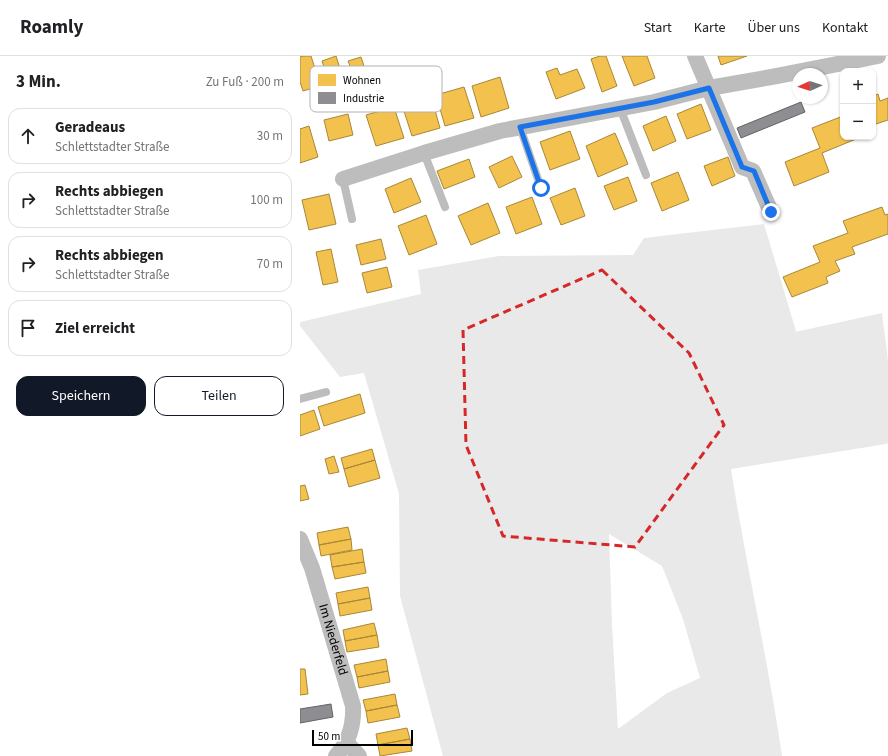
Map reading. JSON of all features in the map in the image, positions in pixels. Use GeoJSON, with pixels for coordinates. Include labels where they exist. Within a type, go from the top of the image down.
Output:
{"type":"FeatureCollection","features":[{"type":"Feature","properties":{"kind":"street"},"geometry":{"type":"LineString","coordinates":[[695,56],[742,167],[754,171],[771,212]]}},
{"type":"Feature","properties":{"kind":"street"},"geometry":{"type":"LineString","coordinates":[[343,179],[500,131],[680,96],[709,88],[849,59],[878,56]]}},
{"type":"Feature","properties":{"kind":"street","name":"Im Niederfeld"},"geometry":{"type":"LineString","coordinates":[[300,539],[312,568],[352,706],[352,728],[346,742],[336,756]]}},
{"type":"Feature","properties":{"kind":"street"},"geometry":{"type":"LineString","coordinates":[[346,742],[359,756]]}},
{"type":"Feature","properties":{"kind":"lane"},"geometry":{"type":"LineString","coordinates":[[620,108],[646,175]]}},
{"type":"Feature","properties":{"kind":"lane"},"geometry":{"type":"LineString","coordinates":[[520,127],[541,188]]}},
{"type":"Feature","properties":{"kind":"lane"},"geometry":{"type":"LineString","coordinates":[[424,153],[445,207]]}},
{"type":"Feature","properties":{"kind":"lane"},"geometry":{"type":"LineString","coordinates":[[343,179],[352,219]]}},
{"type":"Feature","properties":{"kind":"lane"},"geometry":{"type":"LineString","coordinates":[[300,399],[326,392]]}},
{"type":"Feature","properties":{"kind":"highlighted area"},"geometry":{"type":"Polygon","coordinates":[[[602,270],[689,353],[724,425],[635,547],[503,536],[466,445],[463,330],[602,270]]]}},
{"type":"Feature","properties":{"kind":"shaded area"},"geometry":{"type":"Polygon","coordinates":[[[764,224],[796,331],[795,332],[882,313],[888,361],[888,443],[731,469],[782,756],[443,756],[400,596],[399,494],[364,373],[340,377],[300,326],[300,322],[421,294],[418,270],[499,256],[633,255],[644,238],[764,224]],[[609,534],[618,729],[667,693],[700,678],[683,619],[662,566],[609,534]]]}},
{"type":"Feature","properties":{"kind":"building: Wohnen"},"geometry":{"type":"Polygon","coordinates":[[[311,56],[314,66],[310,66],[310,89],[303,91],[300,82],[300,57],[311,56]]]}},
{"type":"Feature","properties":{"kind":"building: Wohnen"},"geometry":{"type":"Polygon","coordinates":[[[336,56],[339,66],[324,66],[322,61],[336,56]]]}},
{"type":"Feature","properties":{"kind":"building: Wohnen"},"geometry":{"type":"Polygon","coordinates":[[[606,56],[617,86],[602,92],[591,59],[606,56]]]}},
{"type":"Feature","properties":{"kind":"building: Wohnen"},"geometry":{"type":"Polygon","coordinates":[[[622,56],[647,56],[655,78],[634,86],[622,56]]]}},
{"type":"Feature","properties":{"kind":"building: Wohnen"},"geometry":{"type":"Polygon","coordinates":[[[718,56],[747,56],[721,65],[718,56]]]}},
{"type":"Feature","properties":{"kind":"building: Wohnen"},"geometry":{"type":"Polygon","coordinates":[[[361,57],[364,66],[350,66],[348,61],[361,57]]]}},
{"type":"Feature","properties":{"kind":"building: Wohnen"},"geometry":{"type":"Polygon","coordinates":[[[557,68],[560,75],[577,69],[585,88],[556,99],[546,72],[557,68]]]}},
{"type":"Feature","properties":{"kind":"building: Wohnen"},"geometry":{"type":"Polygon","coordinates":[[[500,77],[509,108],[481,117],[472,86],[500,77]]]}},
{"type":"Feature","properties":{"kind":"building: Wohnen"},"geometry":{"type":"Polygon","coordinates":[[[464,87],[474,118],[445,126],[441,112],[442,93],[464,87]]]}},
{"type":"Feature","properties":{"kind":"building: Wohnen"},"geometry":{"type":"Polygon","coordinates":[[[878,94],[880,101],[888,98],[888,120],[876,124],[876,104],[876,95],[878,94]]]}},
{"type":"Feature","properties":{"kind":"building: Wohnen"},"geometry":{"type":"Polygon","coordinates":[[[701,104],[711,130],[687,139],[677,114],[701,104]]]}},
{"type":"Feature","properties":{"kind":"building: Wohnen"},"geometry":{"type":"Polygon","coordinates":[[[376,112],[396,112],[404,138],[376,146],[366,115],[376,112]]]}},
{"type":"Feature","properties":{"kind":"building: Wohnen"},"geometry":{"type":"Polygon","coordinates":[[[404,112],[436,112],[440,128],[412,136],[404,112]]]}},
{"type":"Feature","properties":{"kind":"building: Wohnen"},"geometry":{"type":"Polygon","coordinates":[[[348,114],[353,135],[329,141],[324,120],[348,114]]]}},
{"type":"Feature","properties":{"kind":"building: Wohnen"},"geometry":{"type":"Polygon","coordinates":[[[666,116],[676,141],[653,151],[643,126],[666,116]]]}},
{"type":"Feature","properties":{"kind":"building: Wohnen"},"geometry":{"type":"Polygon","coordinates":[[[840,117],[840,140],[854,140],[822,153],[829,172],[794,186],[785,162],[820,148],[812,128],[840,117]]]}},
{"type":"Feature","properties":{"kind":"building: Wohnen"},"geometry":{"type":"Polygon","coordinates":[[[309,126],[318,157],[300,163],[300,129],[309,126]]]}},
{"type":"Feature","properties":{"kind":"building: Wohnen"},"geometry":{"type":"Polygon","coordinates":[[[570,131],[580,159],[550,170],[540,142],[570,131]]]}},
{"type":"Feature","properties":{"kind":"building: Wohnen"},"geometry":{"type":"Polygon","coordinates":[[[615,133],[628,164],[598,177],[586,146],[615,133]]]}},
{"type":"Feature","properties":{"kind":"building: Wohnen"},"geometry":{"type":"Polygon","coordinates":[[[512,156],[522,177],[499,188],[489,167],[512,156]]]}},
{"type":"Feature","properties":{"kind":"building: Wohnen"},"geometry":{"type":"Polygon","coordinates":[[[728,157],[735,176],[712,186],[704,166],[728,157]]]}},
{"type":"Feature","properties":{"kind":"building: Wohnen"},"geometry":{"type":"Polygon","coordinates":[[[469,159],[475,177],[444,189],[437,171],[469,159]]]}},
{"type":"Feature","properties":{"kind":"building: Wohnen"},"geometry":{"type":"Polygon","coordinates":[[[678,172],[689,200],[662,211],[651,183],[678,172]]]}},
{"type":"Feature","properties":{"kind":"building: Wohnen"},"geometry":{"type":"Polygon","coordinates":[[[628,177],[637,201],[614,210],[604,186],[628,177]]]}},
{"type":"Feature","properties":{"kind":"building: Wohnen"},"geometry":{"type":"Polygon","coordinates":[[[411,178],[421,202],[394,213],[385,189],[411,178]]]}},
{"type":"Feature","properties":{"kind":"building: Wohnen"},"geometry":{"type":"Polygon","coordinates":[[[575,188],[585,216],[561,225],[550,198],[575,188]]]}},
{"type":"Feature","properties":{"kind":"building: Wohnen"},"geometry":{"type":"Polygon","coordinates":[[[329,194],[336,224],[309,230],[302,200],[329,194]]]}},
{"type":"Feature","properties":{"kind":"building: Wohnen"},"geometry":{"type":"Polygon","coordinates":[[[532,197],[542,224],[516,234],[506,207],[532,197]]]}},
{"type":"Feature","properties":{"kind":"building: Wohnen"},"geometry":{"type":"Polygon","coordinates":[[[488,203],[500,233],[471,245],[458,216],[488,203]]]}},
{"type":"Feature","properties":{"kind":"building: Wohnen"},"geometry":{"type":"Polygon","coordinates":[[[882,207],[885,215],[888,214],[888,234],[852,247],[855,254],[835,261],[840,271],[826,277],[828,283],[792,297],[783,277],[820,262],[813,246],[848,233],[843,221],[882,207]]]}},
{"type":"Feature","properties":{"kind":"building: Wohnen"},"geometry":{"type":"Polygon","coordinates":[[[426,215],[437,244],[409,255],[398,226],[426,215]]]}},
{"type":"Feature","properties":{"kind":"building: Wohnen"},"geometry":{"type":"Polygon","coordinates":[[[381,239],[386,259],[361,265],[356,245],[381,239]]]}},
{"type":"Feature","properties":{"kind":"building: Wohnen"},"geometry":{"type":"Polygon","coordinates":[[[331,249],[338,282],[323,285],[316,252],[331,249]]]}},
{"type":"Feature","properties":{"kind":"building: Wohnen"},"geometry":{"type":"Polygon","coordinates":[[[387,267],[392,287],[367,293],[362,273],[387,267]]]}},
{"type":"Feature","properties":{"kind":"building: Wohnen"},"geometry":{"type":"Polygon","coordinates":[[[360,394],[365,413],[324,426],[318,407],[360,394]]]}},
{"type":"Feature","properties":{"kind":"building: Wohnen"},"geometry":{"type":"Polygon","coordinates":[[[314,410],[320,429],[300,436],[300,415],[314,410]]]}},
{"type":"Feature","properties":{"kind":"building: Wohnen"},"geometry":{"type":"Polygon","coordinates":[[[372,449],[375,460],[344,469],[341,458],[372,449]]]}},
{"type":"Feature","properties":{"kind":"building: Wohnen"},"geometry":{"type":"Polygon","coordinates":[[[334,456],[339,472],[329,474],[325,459],[334,456]]]}},
{"type":"Feature","properties":{"kind":"building: Wohnen"},"geometry":{"type":"Polygon","coordinates":[[[375,460],[380,478],[349,487],[344,469],[375,460]]]}},
{"type":"Feature","properties":{"kind":"building: Wohnen"},"geometry":{"type":"Polygon","coordinates":[[[305,485],[309,499],[300,501],[300,486],[305,485]]]}},
{"type":"Feature","properties":{"kind":"building: Wohnen"},"geometry":{"type":"Polygon","coordinates":[[[348,527],[351,539],[319,545],[317,533],[348,527]]]}},
{"type":"Feature","properties":{"kind":"building: Wohnen"},"geometry":{"type":"Polygon","coordinates":[[[351,539],[352,550],[321,556],[319,545],[351,539]]]}},
{"type":"Feature","properties":{"kind":"building: Wohnen"},"geometry":{"type":"Polygon","coordinates":[[[362,549],[364,562],[332,567],[330,555],[362,549]]]}},
{"type":"Feature","properties":{"kind":"building: Wohnen"},"geometry":{"type":"Polygon","coordinates":[[[364,562],[366,573],[335,579],[332,567],[364,562]]]}},
{"type":"Feature","properties":{"kind":"building: Wohnen"},"geometry":{"type":"Polygon","coordinates":[[[368,587],[370,598],[338,604],[336,593],[368,587]]]}},
{"type":"Feature","properties":{"kind":"building: Wohnen"},"geometry":{"type":"Polygon","coordinates":[[[370,598],[372,610],[340,616],[338,604],[370,598]]]}},
{"type":"Feature","properties":{"kind":"building: Wohnen"},"geometry":{"type":"Polygon","coordinates":[[[374,623],[377,635],[345,641],[343,630],[374,623]]]}},
{"type":"Feature","properties":{"kind":"building: Wohnen"},"geometry":{"type":"Polygon","coordinates":[[[377,635],[379,647],[347,652],[345,641],[377,635]]]}},
{"type":"Feature","properties":{"kind":"building: Wohnen"},"geometry":{"type":"Polygon","coordinates":[[[386,659],[388,671],[357,677],[354,665],[386,659]]]}},
{"type":"Feature","properties":{"kind":"building: Wohnen"},"geometry":{"type":"Polygon","coordinates":[[[300,669],[305,669],[308,694],[300,695],[300,669]]]}},
{"type":"Feature","properties":{"kind":"building: Wohnen"},"geometry":{"type":"Polygon","coordinates":[[[388,671],[390,682],[359,688],[357,677],[388,671]]]}},
{"type":"Feature","properties":{"kind":"building: Wohnen"},"geometry":{"type":"Polygon","coordinates":[[[395,694],[397,705],[366,711],[363,700],[395,694]]]}},
{"type":"Feature","properties":{"kind":"building: Wohnen"},"geometry":{"type":"Polygon","coordinates":[[[397,705],[400,717],[368,723],[366,711],[397,705]]]}},
{"type":"Feature","properties":{"kind":"building: Wohnen"},"geometry":{"type":"Polygon","coordinates":[[[407,728],[410,739],[378,745],[376,734],[407,728]]]}},
{"type":"Feature","properties":{"kind":"building: Wohnen"},"geometry":{"type":"Polygon","coordinates":[[[410,739],[412,751],[380,756],[378,745],[410,739]]]}},
{"type":"Feature","properties":{"kind":"building: Industrie"},"geometry":{"type":"Polygon","coordinates":[[[796,104],[802,104],[805,112],[741,138],[737,128],[796,104]]]}},
{"type":"Feature","properties":{"kind":"building: Industrie"},"geometry":{"type":"Polygon","coordinates":[[[331,704],[333,717],[300,723],[300,709],[331,704]]]}},
{"type":"Feature","properties":{"kind":"route"},"geometry":{"type":"LineString","coordinates":[[541,188],[520,127],[654,102],[709,88],[742,167],[754,171],[771,212]]}}]}
